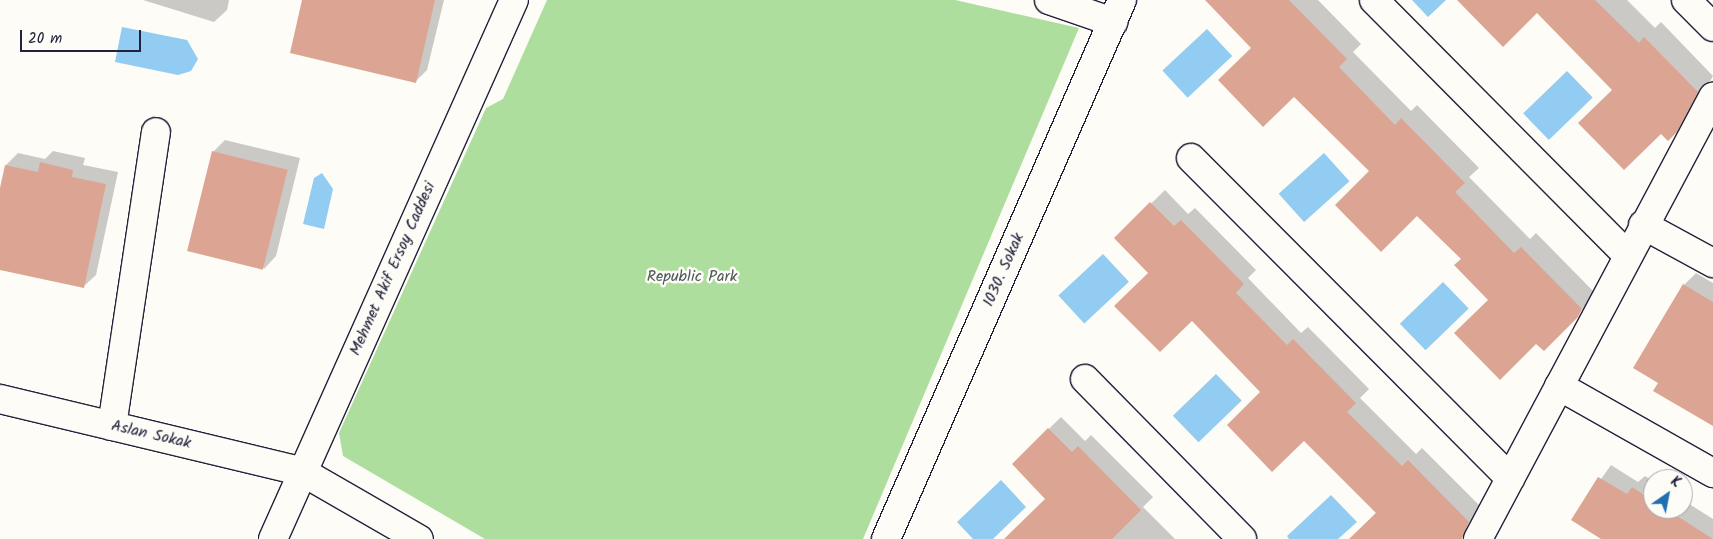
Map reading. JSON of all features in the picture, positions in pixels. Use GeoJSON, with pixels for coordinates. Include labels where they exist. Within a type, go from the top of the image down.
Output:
{"type":"FeatureCollection","features":[{"type":"Feature","properties":{"kind":"street","name":"Mehmet Akif Ersoy Caddesi"},"geometry":{"type":"LineString","coordinates":[[272,539],[514,0]]}},
{"type":"Feature","properties":{"kind":"street"},"geometry":{"type":"LineString","coordinates":[[1049,0],[1118,11]]}},
{"type":"Feature","properties":{"kind":"street"},"geometry":{"type":"LineString","coordinates":[[1374,0],[1627,254]]}},
{"type":"Feature","properties":{"kind":"street"},"geometry":{"type":"LineString","coordinates":[[1686,0],[1713,27]]}},
{"type":"Feature","properties":{"kind":"street","name":"1030. Sokak"},"geometry":{"type":"LineString","coordinates":[[886,539],[1118,11]]}},
{"type":"Feature","properties":{"kind":"street"},"geometry":{"type":"LineString","coordinates":[[1478,539],[1627,254],[1713,97]]}},
{"type":"Feature","properties":{"kind":"street"},"geometry":{"type":"LineString","coordinates":[[112,426],[156,132]]}},
{"type":"Feature","properties":{"kind":"street"},"geometry":{"type":"LineString","coordinates":[[1192,158],[1510,478]]}},
{"type":"Feature","properties":{"kind":"street"},"geometry":{"type":"LineString","coordinates":[[1643,225],[1713,263]]}},
{"type":"Feature","properties":{"kind":"street"},"geometry":{"type":"LineString","coordinates":[[1085,379],[1242,539]]}},
{"type":"Feature","properties":{"kind":"street"},"geometry":{"type":"LineString","coordinates":[[1559,386],[1713,473]]}},
{"type":"Feature","properties":{"kind":"street","name":"Aslan Sokak"},"geometry":{"type":"LineString","coordinates":[[0,399],[301,472],[419,539]]}},
{"type":"Feature","properties":{"kind":"green space","name":"Republic Park"},"geometry":{"type":"Polygon","coordinates":[[[547,0],[955,0],[1079,28],[863,539],[485,539],[343,456],[339,433],[486,108],[503,99],[547,0]]]}},
{"type":"Feature","properties":{"kind":"water"},"geometry":{"type":"Polygon","coordinates":[[[1412,0],[1446,0],[1428,17],[1412,0]]]}},
{"type":"Feature","properties":{"kind":"water"},"geometry":{"type":"Polygon","coordinates":[[[122,27],[187,40],[198,59],[191,71],[178,75],[115,62],[122,27]]]}},
{"type":"Feature","properties":{"kind":"water"},"geometry":{"type":"Polygon","coordinates":[[[1207,29],[1232,56],[1188,98],[1162,71],[1207,29]]]}},
{"type":"Feature","properties":{"kind":"water"},"geometry":{"type":"Polygon","coordinates":[[[1567,71],[1593,98],[1549,140],[1523,113],[1567,71]]]}},
{"type":"Feature","properties":{"kind":"water"},"geometry":{"type":"Polygon","coordinates":[[[1324,153],[1349,181],[1304,222],[1279,194],[1324,153]]]}},
{"type":"Feature","properties":{"kind":"water"},"geometry":{"type":"Polygon","coordinates":[[[322,173],[333,189],[324,229],[303,224],[314,178],[322,173]]]}},
{"type":"Feature","properties":{"kind":"water"},"geometry":{"type":"Polygon","coordinates":[[[1103,254],[1129,282],[1084,323],[1058,296],[1103,254]]]}},
{"type":"Feature","properties":{"kind":"water"},"geometry":{"type":"Polygon","coordinates":[[[1443,282],[1469,309],[1426,350],[1400,324],[1443,282]]]}},
{"type":"Feature","properties":{"kind":"water"},"geometry":{"type":"Polygon","coordinates":[[[1216,374],[1242,401],[1199,442],[1173,416],[1216,374]]]}},
{"type":"Feature","properties":{"kind":"water"},"geometry":{"type":"Polygon","coordinates":[[[1001,480],[1026,507],[993,539],[973,539],[957,522],[1001,480]]]}},
{"type":"Feature","properties":{"kind":"water"},"geometry":{"type":"Polygon","coordinates":[[[1331,495],[1357,522],[1338,539],[1289,539],[1287,536],[1331,495]]]}},
{"type":"Feature","properties":{"kind":"building"},"geometry":{"type":"Polygon","coordinates":[[[302,0],[435,0],[416,83],[290,53],[302,0]]]}},
{"type":"Feature","properties":{"kind":"building"},"geometry":{"type":"Polygon","coordinates":[[[1205,0],[1289,0],[1347,59],[1339,67],[1395,125],[1401,118],[1465,183],[1455,192],[1514,253],[1521,247],[1582,309],[1578,317],[1544,351],[1536,344],[1500,380],[1454,333],[1488,300],[1454,265],[1461,259],[1417,216],[1381,252],[1335,205],[1369,171],[1294,97],[1263,127],[1218,80],[1251,48],[1205,0]]]}},
{"type":"Feature","properties":{"kind":"building"},"geometry":{"type":"Polygon","coordinates":[[[1457,0],[1595,0],[1639,43],[1644,37],[1698,92],[1677,132],[1668,141],[1661,134],[1624,170],[1578,123],[1612,90],[1537,13],[1503,47],[1457,0]]]}},
{"type":"Feature","properties":{"kind":"building"},"geometry":{"type":"Polygon","coordinates":[[[212,151],[288,170],[263,270],[187,251],[212,151]]]}},
{"type":"Feature","properties":{"kind":"building"},"geometry":{"type":"Polygon","coordinates":[[[40,162],[73,170],[72,177],[106,184],[84,288],[0,270],[0,188],[5,165],[38,172],[40,162]]]}},
{"type":"Feature","properties":{"kind":"building"},"geometry":{"type":"Polygon","coordinates":[[[1150,202],[1174,226],[1181,220],[1244,284],[1236,293],[1287,345],[1293,339],[1356,403],[1347,412],[1402,466],[1408,460],[1469,522],[1462,539],[1349,539],[1376,513],[1304,441],[1272,472],[1227,425],[1260,392],[1192,321],[1160,352],[1114,306],[1148,273],[1114,238],[1150,202]]]}},
{"type":"Feature","properties":{"kind":"building"},"geometry":{"type":"Polygon","coordinates":[[[1683,284],[1713,302],[1713,426],[1653,391],[1658,383],[1633,368],[1683,284]]]}},
{"type":"Feature","properties":{"kind":"building"},"geometry":{"type":"Polygon","coordinates":[[[1048,428],[1072,452],[1078,446],[1141,510],[1112,539],[1004,539],[1045,499],[1012,464],[1048,428]]]}},
{"type":"Feature","properties":{"kind":"building"},"geometry":{"type":"Polygon","coordinates":[[[1598,477],[1627,494],[1632,487],[1643,494],[1643,519],[1682,519],[1713,539],[1601,539],[1571,520],[1598,477]]]}}]}
